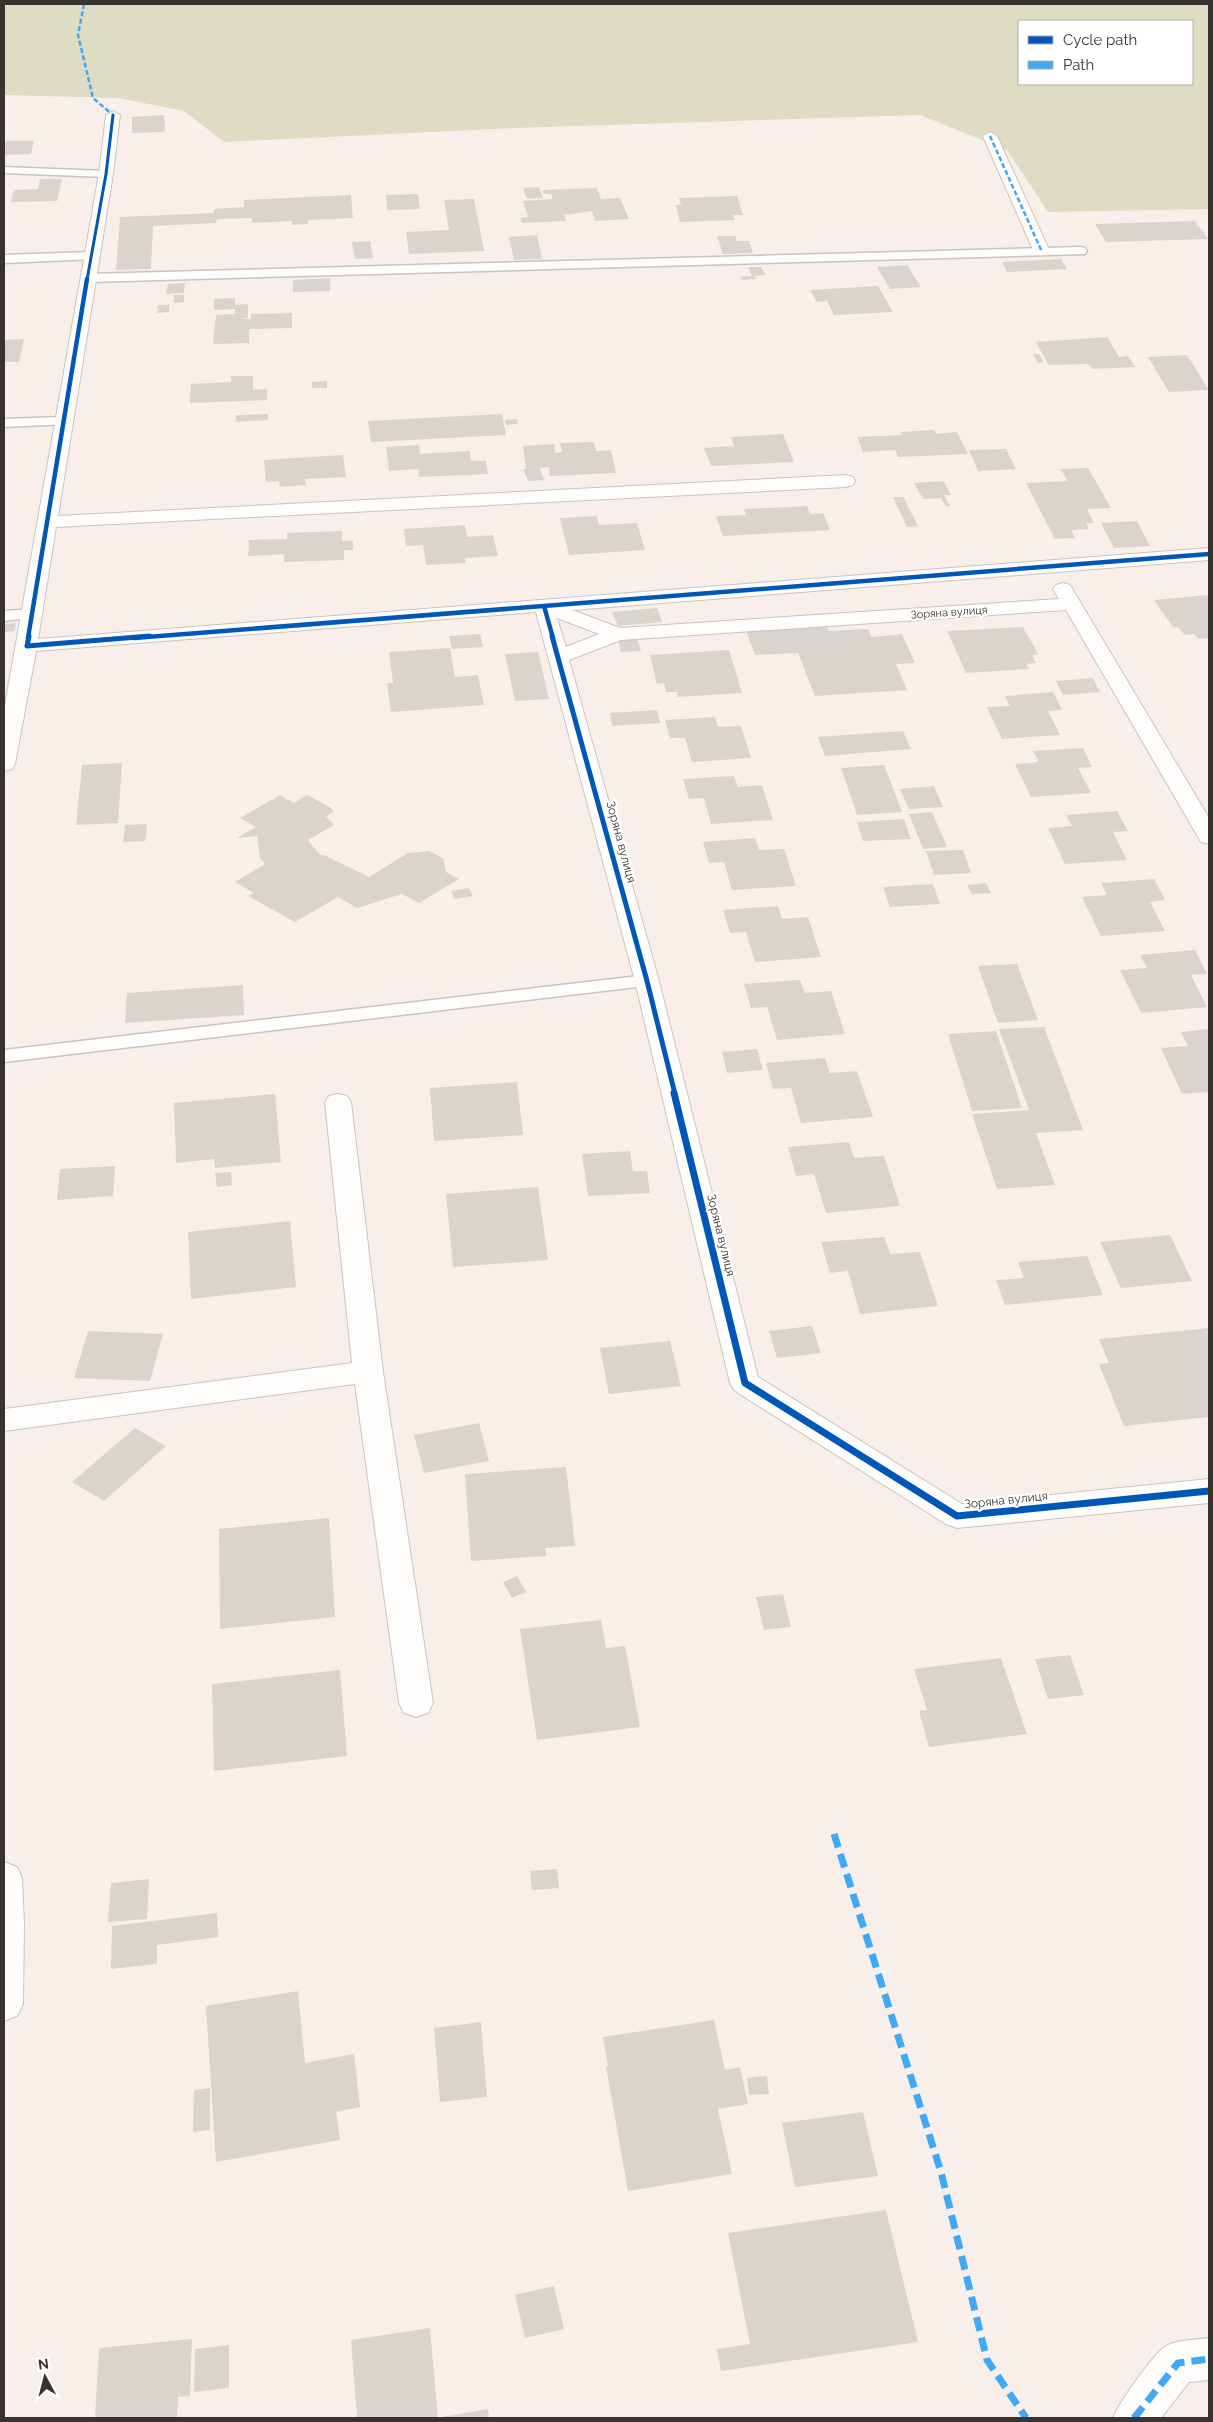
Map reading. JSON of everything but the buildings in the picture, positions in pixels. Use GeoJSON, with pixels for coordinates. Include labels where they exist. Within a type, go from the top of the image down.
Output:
{"type":"FeatureCollection","features":[{"type":"Feature","properties":{"kind":"street"},"geometry":{"type":"LineString","coordinates":[[4,756],[27,646],[63,421],[106,174],[113,115]]}},
{"type":"Feature","properties":{"kind":"street"},"geometry":{"type":"LineString","coordinates":[[990,136],[1042,252]]}},
{"type":"Feature","properties":{"kind":"street"},"geometry":{"type":"LineString","coordinates":[[47,522],[846,481]]}},
{"type":"Feature","properties":{"kind":"street"},"geometry":{"type":"LineString","coordinates":[[27,646],[1209,554]]}},
{"type":"Feature","properties":{"kind":"street"},"geometry":{"type":"LineString","coordinates":[[1051,566],[1071,604],[1209,837]]}},
{"type":"Feature","properties":{"kind":"street","name":"Зоряна вулиця"},"geometry":{"type":"LineString","coordinates":[[618,634],[1071,604]]}},
{"type":"Feature","properties":{"kind":"street"},"geometry":{"type":"LineString","coordinates":[[544,606],[618,634]]}},
{"type":"Feature","properties":{"kind":"street","name":"Зоряна вулиця"},"geometry":{"type":"LineString","coordinates":[[544,606],[647,981],[745,1382],[957,1516],[1209,1491]]}},
{"type":"Feature","properties":{"kind":"street"},"geometry":{"type":"LineString","coordinates":[[558,657],[618,634]]}},
{"type":"Feature","properties":{"kind":"street"},"geometry":{"type":"LineString","coordinates":[[338,1102],[368,1372],[416,1703]]}},
{"type":"Feature","properties":{"kind":"street"},"geometry":{"type":"LineString","coordinates":[[4,1420],[368,1372]]}},
{"type":"Feature","properties":{"kind":"street"},"geometry":{"type":"LineString","coordinates":[[4,1878],[6,1925],[4,2004]]}},
{"type":"Feature","properties":{"kind":"street"},"geometry":{"type":"LineString","coordinates":[[1134,2418],[1178,2363],[1209,2359]]}},
{"type":"Feature","properties":{"kind":"lane"},"geometry":{"type":"LineString","coordinates":[[4,170],[106,174]]}},
{"type":"Feature","properties":{"kind":"lane"},"geometry":{"type":"LineString","coordinates":[[89,278],[1081,251]]}},
{"type":"Feature","properties":{"kind":"lane"},"geometry":{"type":"LineString","coordinates":[[4,259],[91,256]]}},
{"type":"Feature","properties":{"kind":"lane"},"geometry":{"type":"LineString","coordinates":[[4,423],[63,421]]}},
{"type":"Feature","properties":{"kind":"lane"},"geometry":{"type":"LineString","coordinates":[[4,616],[32,614]]}},
{"type":"Feature","properties":{"kind":"lane"},"geometry":{"type":"LineString","coordinates":[[4,1056],[384,1010],[647,981]]}},
{"type":"Feature","properties":{"kind":"shaded area"},"geometry":{"type":"Polygon","coordinates":[[[4,4],[1209,4],[1209,209],[1048,212],[1007,150],[920,115],[515,128],[224,142],[184,111],[118,98],[4,95],[4,4]]]}},
{"type":"Feature","properties":{"kind":"marked path"},"geometry":{"type":"LineString","coordinates":[[84,4],[78,35],[93,98],[113,115]]}},
{"type":"Feature","properties":{"kind":"marked path"},"geometry":{"type":"LineString","coordinates":[[990,136],[1042,252]]}},
{"type":"Feature","properties":{"kind":"marked path"},"geometry":{"type":"LineString","coordinates":[[834,1834],[941,2172],[987,2360],[1026,2418]]}},
{"type":"Feature","properties":{"kind":"marked path"},"geometry":{"type":"LineString","coordinates":[[1134,2418],[1178,2363],[1209,2359]]}},
{"type":"Feature","properties":{"kind":"cycle path"},"geometry":{"type":"LineString","coordinates":[[113,115],[106,174],[27,646],[1209,554]]}},
{"type":"Feature","properties":{"kind":"cycle path"},"geometry":{"type":"LineString","coordinates":[[544,606],[647,981],[745,1383],[957,1516],[1209,1491]]}}]}
